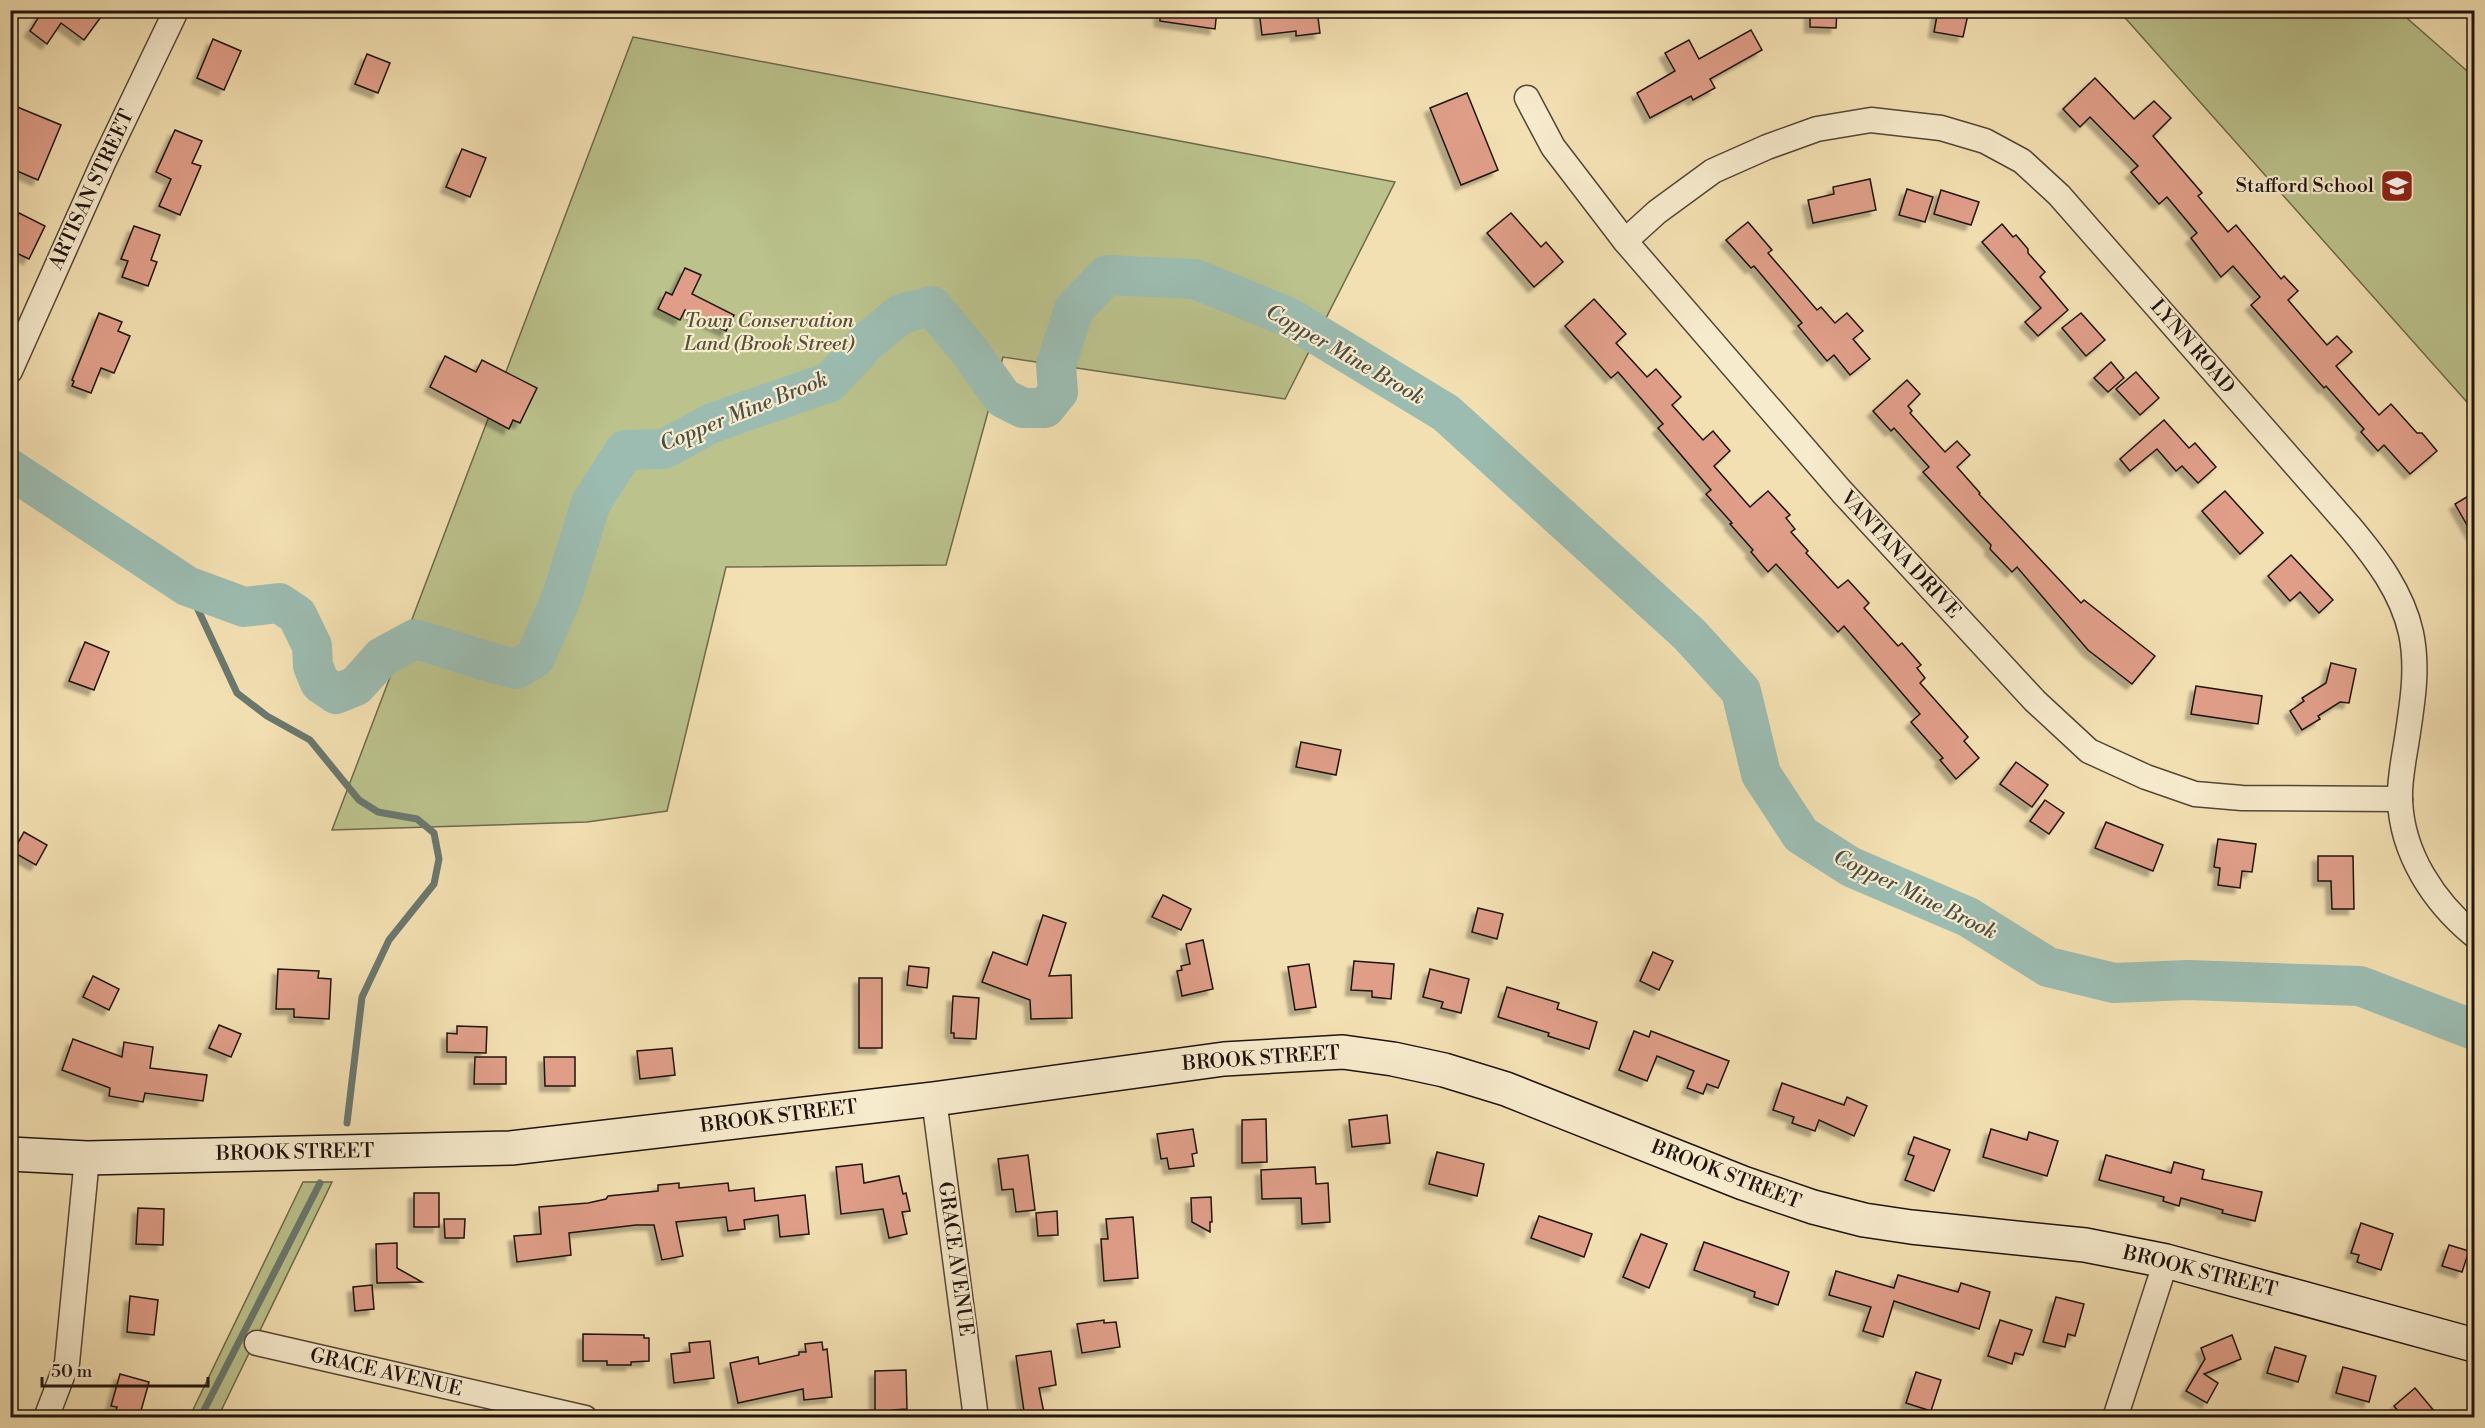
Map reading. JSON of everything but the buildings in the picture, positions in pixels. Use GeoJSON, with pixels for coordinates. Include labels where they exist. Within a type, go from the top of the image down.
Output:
{"type":"FeatureCollection","features":[{"type":"Feature","properties":{"kind":"street","name":"ARTISAN STREET"},"geometry":{"type":"LineString","coordinates":[[10,371],[103,163],[174,15],[174,10]]}},
{"type":"Feature","properties":{"kind":"street","name":"VANTANA DRIVE"},"geometry":{"type":"LineString","coordinates":[[1527,98],[1553,147],[1625,241],[1842,492],[2035,701],[2089,751],[2145,777],[2195,794],[2242,798],[2400,799]]}},
{"type":"Feature","properties":{"kind":"street","name":"LYNN ROAD"},"geometry":{"type":"LineString","coordinates":[[1625,241],[1657,212],[1713,171],[1767,147],[1817,129],[1871,120],[1941,129],[1985,141],[2022,161],[2059,195],[2350,527],[2374,556],[2394,587],[2410,631],[2415,665],[2400,799],[2403,826],[2427,883],[2457,920],[2475,935]]}},
{"type":"Feature","properties":{"kind":"street","name":"BROOK STREET"},"geometry":{"type":"LineString","coordinates":[[10,1154],[87,1158],[511,1148],[934,1100],[1224,1059],[1343,1052],[1444,1070],[1506,1089],[1743,1183],[1813,1207],[1864,1220],[2085,1245],[2166,1261],[2475,1346]]}},
{"type":"Feature","properties":{"kind":"street","name":"GRACE AVENUE"},"geometry":{"type":"LineString","coordinates":[[934,1100],[976,1418]]}},
{"type":"Feature","properties":{"kind":"street"},"geometry":{"type":"LineString","coordinates":[[46,1418],[67,1364],[87,1158]]}},
{"type":"Feature","properties":{"kind":"street"},"geometry":{"type":"LineString","coordinates":[[2115,1418],[2166,1261]]}},
{"type":"Feature","properties":{"kind":"street","name":"GRACE AVENUE"},"geometry":{"type":"LineString","coordinates":[[256,1343],[585,1418]]}},
{"type":"Feature","properties":{"kind":"green space","name":"Stafford School"},"geometry":{"type":"Polygon","coordinates":[[[2119,11],[2406,11],[2408,19],[2474,77],[2474,410],[2119,11]]]}},
{"type":"Feature","properties":{"kind":"green space","name":"Town Conservation Land (Brook Street)"},"geometry":{"type":"Polygon","coordinates":[[[633,37],[1395,182],[1285,399],[1003,357],[946,565],[726,567],[667,811],[587,822],[332,830],[633,37]]]}},
{"type":"Feature","properties":{"kind":"green space"},"geometry":{"type":"Polygon","coordinates":[[[303,1182],[332,1182],[218,1417],[189,1418],[303,1182]]]}},
{"type":"Feature","properties":{"kind":"waterway","name":"Copper Mine Brook"},"geometry":{"type":"LineString","coordinates":[[10,469],[187,586],[244,607],[279,603],[297,615],[312,646],[313,666],[320,683],[336,694],[356,686],[382,657],[415,639],[517,669],[535,658],[562,596],[591,503],[625,450],[664,449],[712,423],[830,382],[868,341],[901,314],[932,306],[970,352],[1003,398],[1023,408],[1045,408],[1058,392],[1056,365],[1074,309],[1107,275],[1195,279],[1288,317],[1446,413],[1689,634],[1741,691],[1761,774],[1801,835],[1851,867],[1968,917],[2048,967],[2114,983],[2188,980],[2360,986],[2474,1030]]}},
{"type":"Feature","properties":{"kind":"waterway"},"geometry":{"type":"LineString","coordinates":[[187,586],[237,693],[267,716],[310,740],[359,800],[378,812],[417,819],[434,833],[439,859],[434,884],[389,940],[362,997],[347,1123]]}},
{"type":"Feature","properties":{"kind":"waterway"},"geometry":{"type":"LineString","coordinates":[[200,1418],[320,1183]]}},
{"type":"Feature","properties":{"kind":"place","name":"Stafford School"},"geometry":{"type":"Point","coordinates":[2397,186]}}]}
